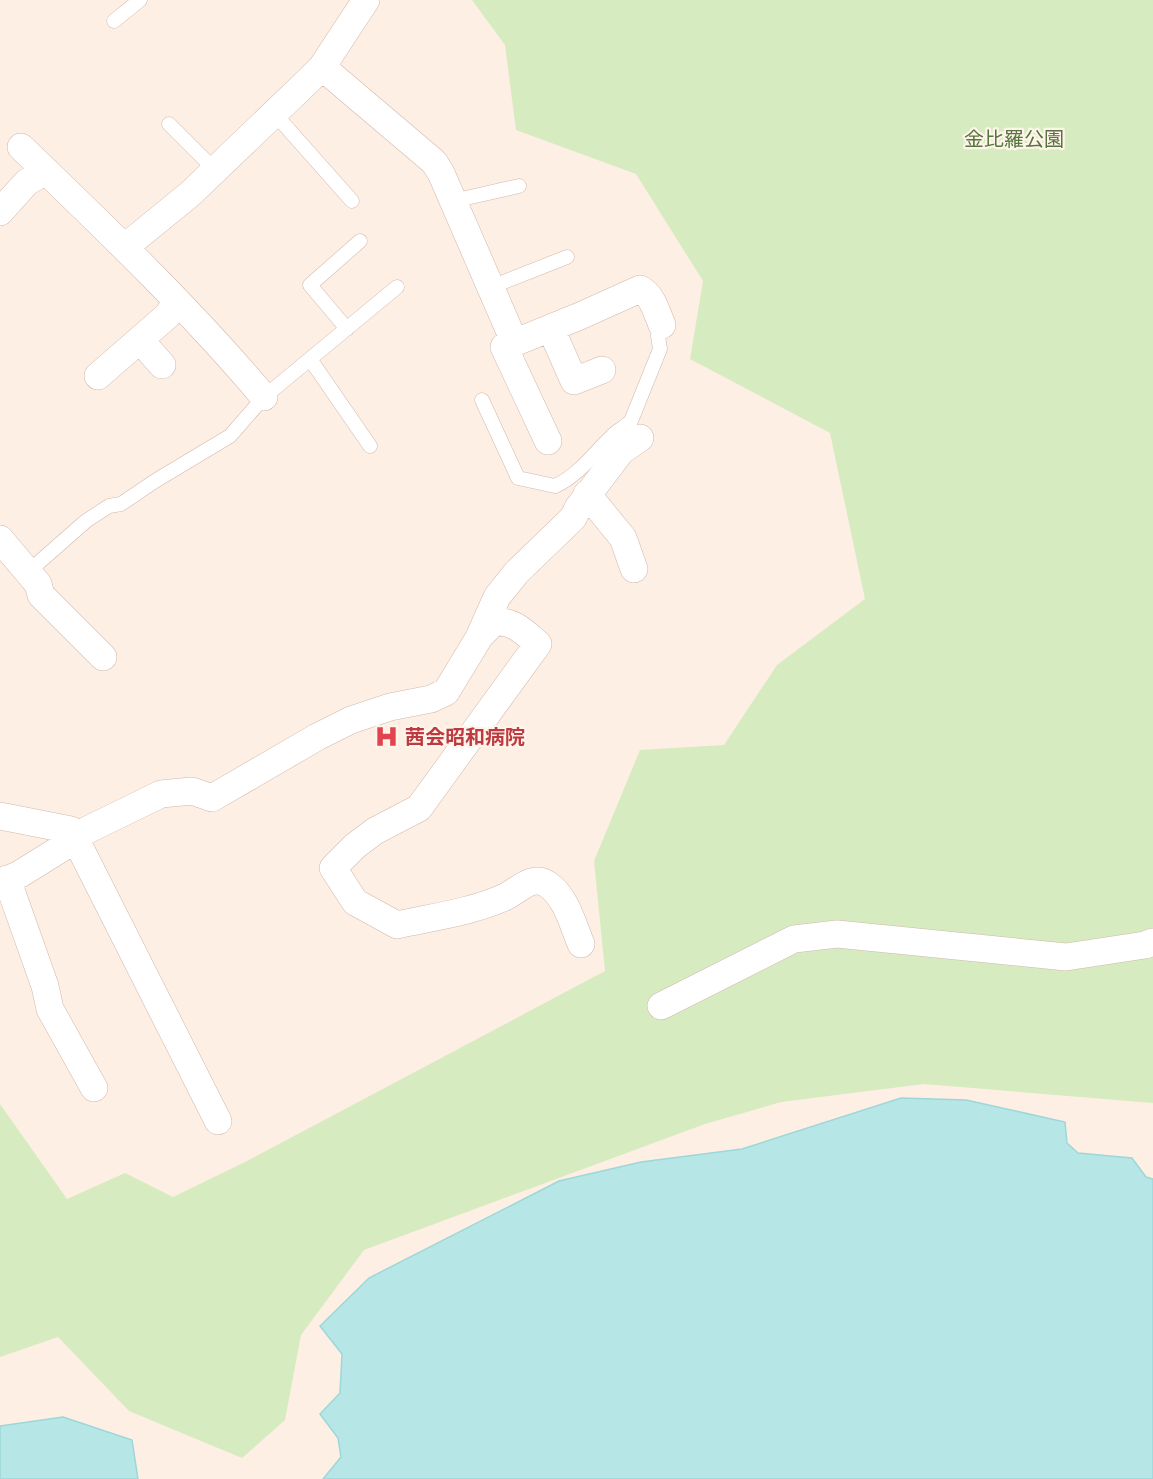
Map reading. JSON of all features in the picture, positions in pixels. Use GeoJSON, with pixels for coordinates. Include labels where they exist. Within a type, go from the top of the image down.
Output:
{"type":"FeatureCollection","features":[{"type":"Feature","properties":{"kind":"street"},"geometry":{"type":"LineString","coordinates":[[125,247],[190,194],[322,67],[366,0]]}},
{"type":"Feature","properties":{"kind":"street"},"geometry":{"type":"LineString","coordinates":[[322,67],[424,152],[441,173],[510,332],[517,341]]}},
{"type":"Feature","properties":{"kind":"street"},"geometry":{"type":"LineString","coordinates":[[21,147],[125,247],[220,346],[264,397]]}},
{"type":"Feature","properties":{"kind":"street"},"geometry":{"type":"LineString","coordinates":[[0,212],[27,182],[46,171]]}},
{"type":"Feature","properties":{"kind":"street"},"geometry":{"type":"LineString","coordinates":[[548,441],[504,347],[551,329],[640,289],[648,293],[662,324]]}},
{"type":"Feature","properties":{"kind":"street"},"geometry":{"type":"LineString","coordinates":[[98,376],[167,316],[177,301]]}},
{"type":"Feature","properties":{"kind":"street"},"geometry":{"type":"LineString","coordinates":[[551,329],[574,381],[602,370]]}},
{"type":"Feature","properties":{"kind":"street"},"geometry":{"type":"LineString","coordinates":[[140,340],[162,365]]}},
{"type":"Feature","properties":{"kind":"street"},"geometry":{"type":"LineString","coordinates":[[94,1088],[50,1009],[45,986],[3,881],[20,874],[65,846],[75,836],[161,794],[192,791],[212,798],[317,737],[351,720],[390,707],[431,699],[446,692],[480,636],[497,597],[517,572],[568,523],[633,432]]}},
{"type":"Feature","properties":{"kind":"street"},"geometry":{"type":"LineString","coordinates":[[587,494],[623,538],[634,569]]}},
{"type":"Feature","properties":{"kind":"street"},"geometry":{"type":"LineString","coordinates":[[0,539],[39,584],[42,595],[103,657]]}},
{"type":"Feature","properties":{"kind":"street"},"geometry":{"type":"LineString","coordinates":[[480,636],[494,622],[507,621],[521,629],[538,644],[419,808],[375,831],[355,846],[333,868],[355,902],[397,925],[468,909],[505,897],[526,884],[545,882],[560,897],[582,944]]}},
{"type":"Feature","properties":{"kind":"street"},"geometry":{"type":"LineString","coordinates":[[0,816],[71,830],[218,1121]]}},
{"type":"Feature","properties":{"kind":"street"},"geometry":{"type":"LineString","coordinates":[[661,1006],[794,939],[837,934],[1066,957],[1153,942]]}},
{"type":"Feature","properties":{"kind":"lane"},"geometry":{"type":"LineString","coordinates":[[114,21],[140,0]]}},
{"type":"Feature","properties":{"kind":"lane"},"geometry":{"type":"LineString","coordinates":[[274,113],[352,201]]}},
{"type":"Feature","properties":{"kind":"lane"},"geometry":{"type":"LineString","coordinates":[[169,124],[215,170]]}},
{"type":"Feature","properties":{"kind":"lane"},"geometry":{"type":"LineString","coordinates":[[453,201],[519,186]]}},
{"type":"Feature","properties":{"kind":"lane"},"geometry":{"type":"LineString","coordinates":[[347,329],[310,285],[360,241]]}},
{"type":"Feature","properties":{"kind":"lane"},"geometry":{"type":"LineString","coordinates":[[491,287],[567,258]]}},
{"type":"Feature","properties":{"kind":"lane"},"geometry":{"type":"LineString","coordinates":[[28,572],[86,521],[109,506],[121,504],[230,436],[264,397],[397,287]]}},
{"type":"Feature","properties":{"kind":"lane"},"geometry":{"type":"LineString","coordinates":[[482,400],[518,478],[555,486],[583,465],[614,433],[633,432],[630,421],[660,349],[658,336],[662,324]]}},
{"type":"Feature","properties":{"kind":"lane"},"geometry":{"type":"LineString","coordinates":[[310,359],[370,446]]}},
{"type":"Feature","properties":{"kind":"green space","name":"金比羅公園"},"geometry":{"type":"Polygon","coordinates":[[[472,0],[1153,0],[1153,1103],[924,1084],[781,1102],[705,1124],[364,1250],[301,1335],[285,1420],[242,1458],[129,1411],[58,1337],[0,1357],[0,1104],[67,1199],[125,1173],[173,1197],[245,1162],[605,971],[594,861],[640,750],[724,745],[777,665],[865,599],[830,433],[690,359],[703,281],[636,174],[516,130],[505,45],[472,0]]]}},
{"type":"Feature","properties":{"kind":"water"},"geometry":{"type":"Polygon","coordinates":[[[901,1098],[966,1100],[1065,1122],[1067,1143],[1078,1153],[1132,1158],[1146,1177],[1153,1179],[1153,1479],[323,1479],[341,1457],[338,1438],[320,1414],[340,1393],[342,1354],[320,1326],[369,1278],[559,1181],[641,1162],[742,1149],[901,1098]]]}},
{"type":"Feature","properties":{"kind":"water"},"geometry":{"type":"Polygon","coordinates":[[[63,1417],[132,1440],[138,1479],[0,1479],[0,1426],[63,1417]]]}},
{"type":"Feature","properties":{"kind":"place","name":"茜会昭和病院"},"geometry":{"type":"Point","coordinates":[387,737]}}]}
